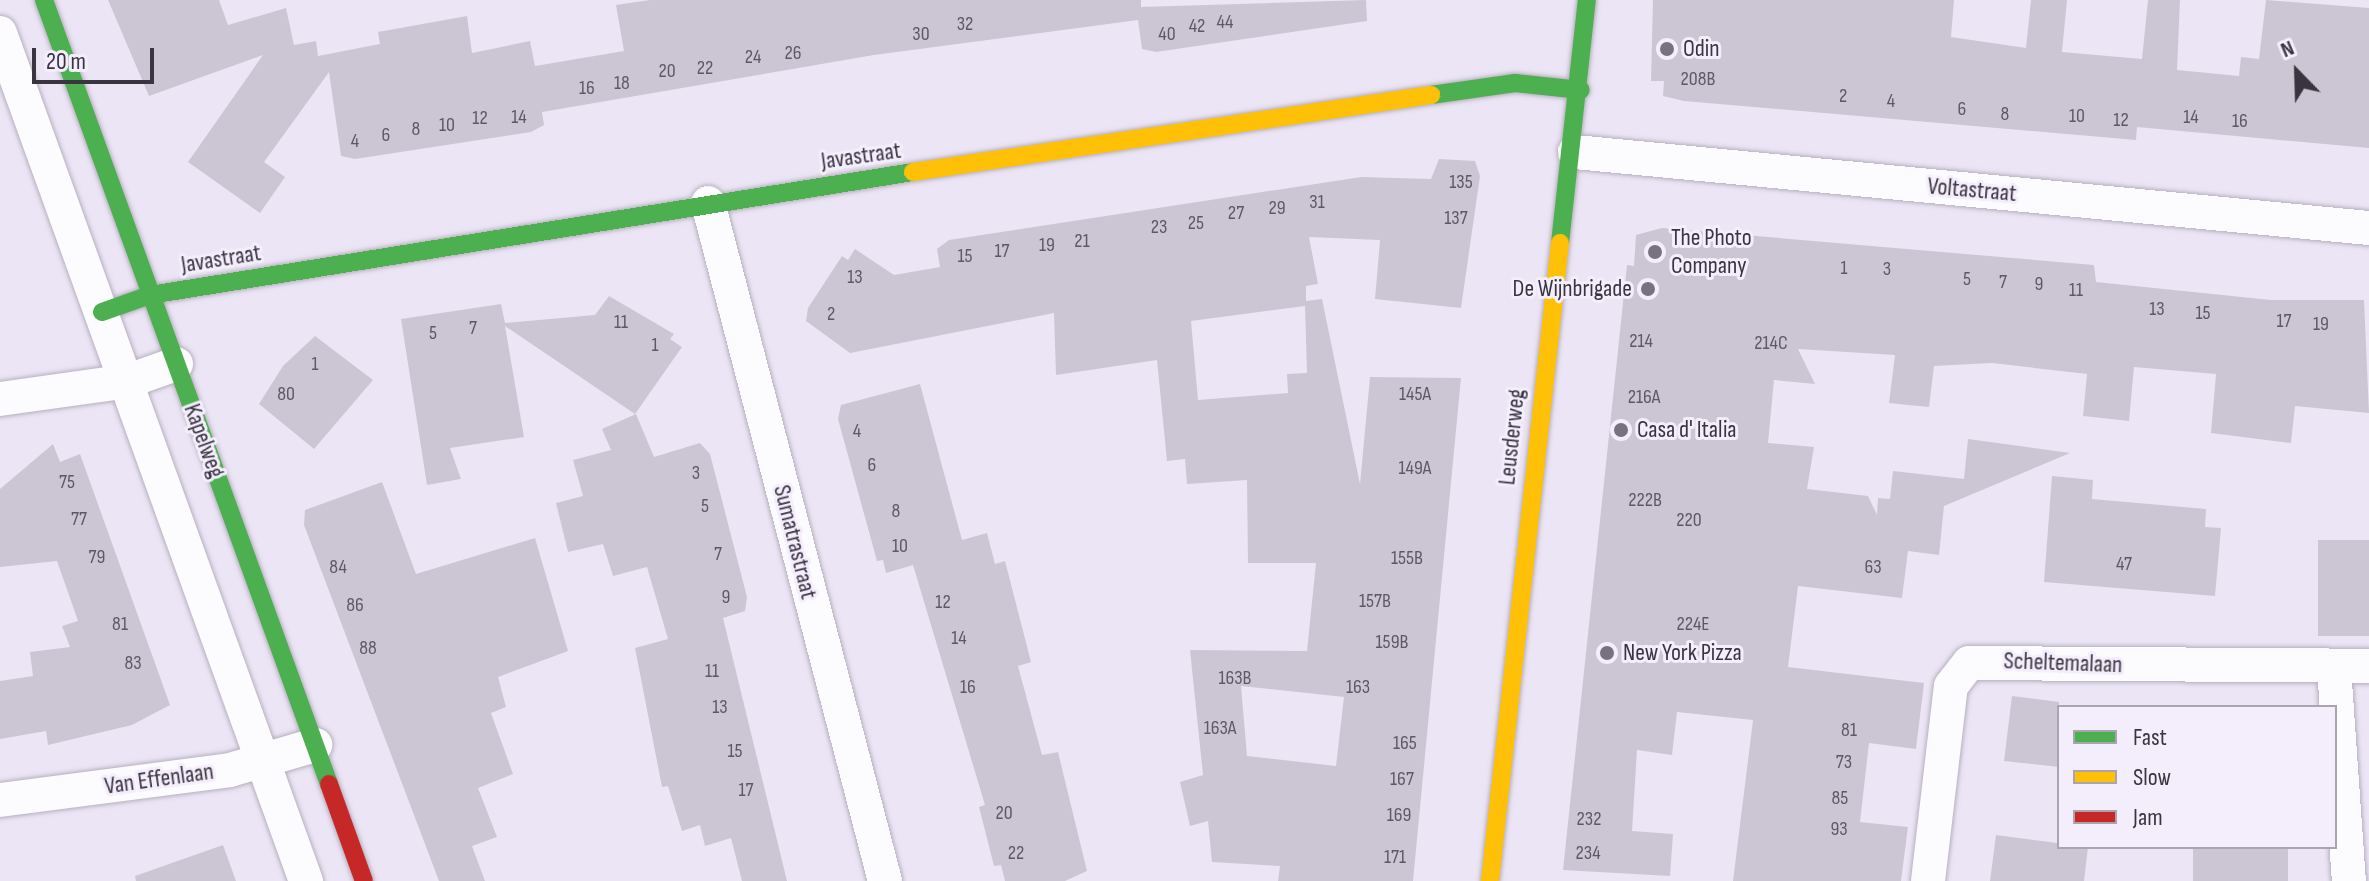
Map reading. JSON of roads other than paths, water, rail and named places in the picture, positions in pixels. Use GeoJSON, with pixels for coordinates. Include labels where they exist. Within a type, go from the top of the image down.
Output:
{"type":"FeatureCollection","features":[{"type":"Feature","properties":{"kind":"street","name":"Kapelweg"},"geometry":{"type":"LineString","coordinates":[[44,0],[364,881]]}},
{"type":"Feature","properties":{"kind":"street","name":"Leusderweg"},"geometry":{"type":"LineString","coordinates":[[1490,881],[1539,402],[1575,152],[1587,0]]}},
{"type":"Feature","properties":{"kind":"street"},"geometry":{"type":"LineString","coordinates":[[0,33],[306,881]]}},
{"type":"Feature","properties":{"kind":"street","name":"Javastraat"},"geometry":{"type":"LineString","coordinates":[[102,312],[150,295],[708,203],[1515,83],[1581,90]]}},
{"type":"Feature","properties":{"kind":"street","name":"Voltastraat"},"geometry":{"type":"LineString","coordinates":[[1575,152],[2369,228]]}},
{"type":"Feature","properties":{"kind":"street","name":"Sumatrastraat"},"geometry":{"type":"LineString","coordinates":[[708,203],[885,881]]}},
{"type":"Feature","properties":{"kind":"street"},"geometry":{"type":"LineString","coordinates":[[0,399],[128,381],[176,364]]}},
{"type":"Feature","properties":{"kind":"street","name":"Scheltemalaan"},"geometry":{"type":"LineString","coordinates":[[1928,881],[1951,686],[1969,663],[2369,666]]}},
{"type":"Feature","properties":{"kind":"street"},"geometry":{"type":"LineString","coordinates":[[2334,668],[2337,705]]}},
{"type":"Feature","properties":{"kind":"street"},"geometry":{"type":"LineString","coordinates":[[2337,711],[2349,881]]}},
{"type":"Feature","properties":{"kind":"street","name":"Van Effenlaan"},"geometry":{"type":"LineString","coordinates":[[0,800],[263,763],[315,745]]}},
{"type":"Feature","properties":{"kind":"place","name":"Odin"},"geometry":{"type":"Point","coordinates":[1667,49]}},
{"type":"Feature","properties":{"kind":"place","name":"The Photo Company"},"geometry":{"type":"Point","coordinates":[1655,252]}},
{"type":"Feature","properties":{"kind":"place","name":"De Wijnbrigade"},"geometry":{"type":"Point","coordinates":[1648,289]}},
{"type":"Feature","properties":{"kind":"place","name":"Casa d' Italia"},"geometry":{"type":"Point","coordinates":[1621,430]}},
{"type":"Feature","properties":{"kind":"place","name":"New York Pizza"},"geometry":{"type":"Point","coordinates":[1607,653]}}]}
